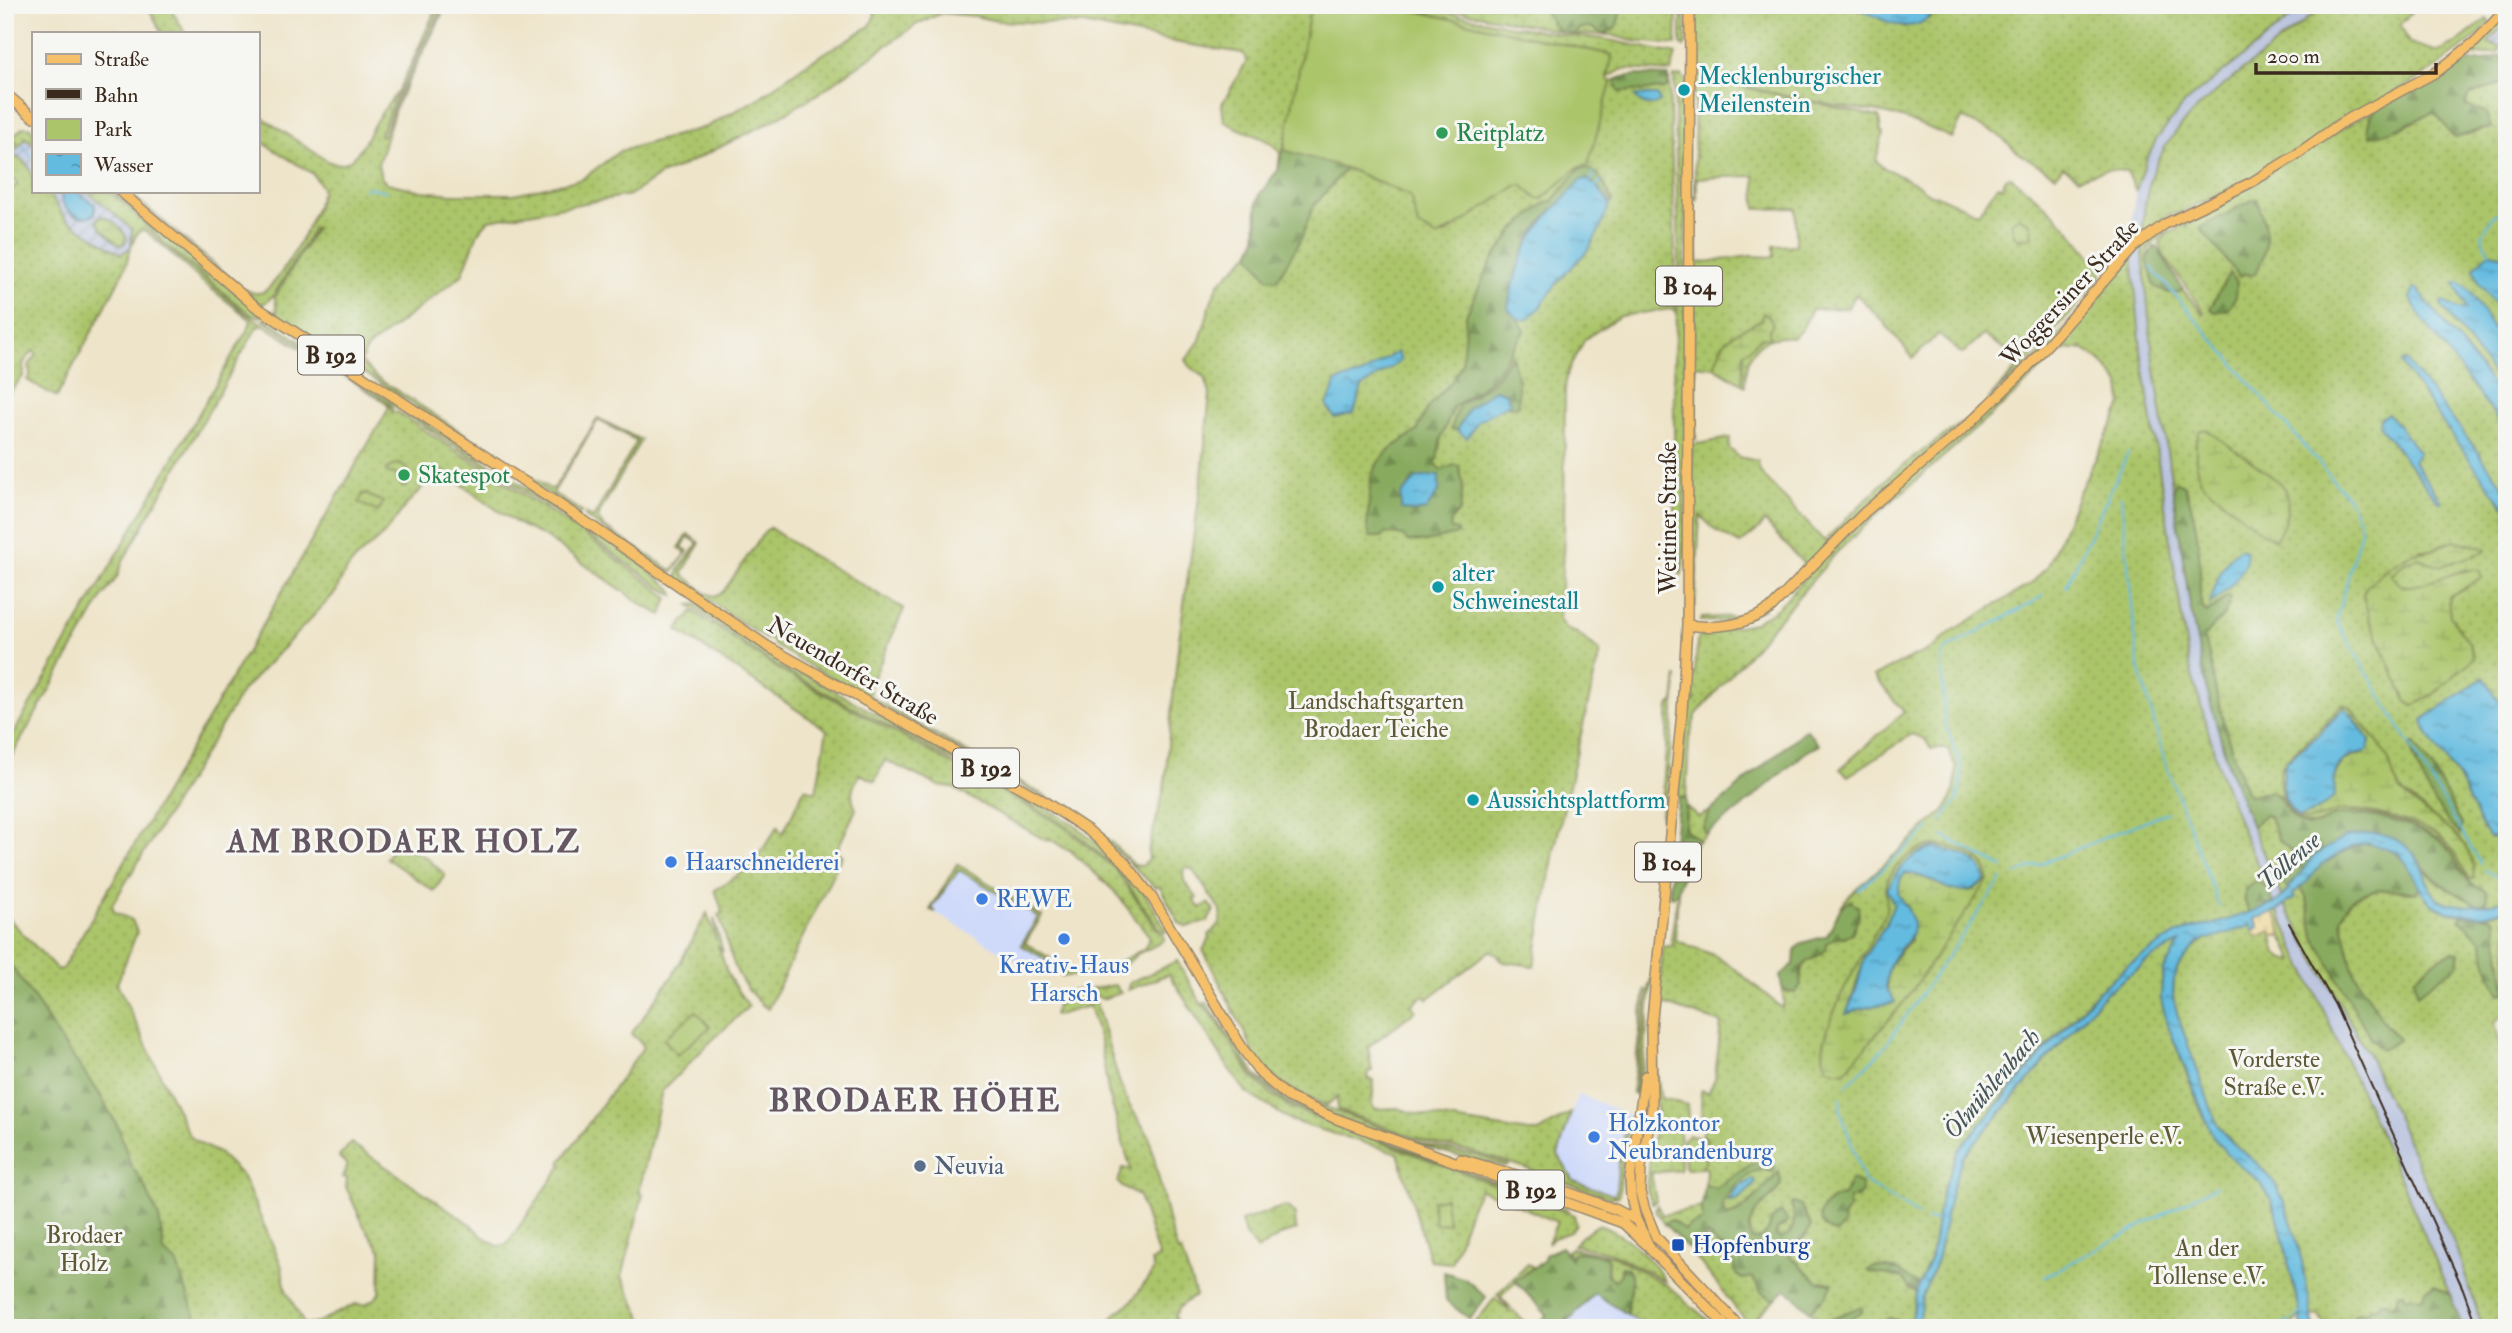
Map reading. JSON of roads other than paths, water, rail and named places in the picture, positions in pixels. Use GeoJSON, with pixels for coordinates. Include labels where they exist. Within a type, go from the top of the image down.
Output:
{"type":"FeatureCollection","features":[{"type":"Feature","properties":{"kind":"main road","name":"Weitiner Straße"},"geometry":{"type":"LineString","coordinates":[[1690,5],[1687,625],[1682,712],[1651,1029],[1641,1119],[1632,1161],[1631,1197],[1636,1219],[1647,1245],[1728,1328]]}},
{"type":"Feature","properties":{"kind":"main road","name":"Woggersiner Straße"},"geometry":{"type":"LineString","coordinates":[[1687,625],[1734,625],[1753,619],[1770,609],[1865,512],[1968,425],[2023,372],[2136,245],[2165,223],[2252,182],[2341,123],[2438,71],[2476,41],[2507,8]]}},
{"type":"Feature","properties":{"kind":"main road"},"geometry":{"type":"LineString","coordinates":[[5,93],[32,116]]}},
{"type":"Feature","properties":{"kind":"main road"},"geometry":{"type":"LineString","coordinates":[[5,101],[9,114],[7,133]]}},
{"type":"Feature","properties":{"kind":"main road","name":"Neuendorfer Straße"},"geometry":{"type":"LineString","coordinates":[[121,192],[244,297],[591,525],[782,656],[1015,784],[1077,822],[1108,846],[1140,880],[1251,1062],[1271,1084],[1288,1097],[1305,1106],[1441,1156],[1513,1172],[1623,1223],[1647,1245]]}},
{"type":"Feature","properties":{"kind":"main road","name":"Weitiner Straße"},"geometry":{"type":"LineString","coordinates":[[1651,1029],[1652,1109],[1641,1168],[1640,1192],[1643,1205],[1656,1237],[1741,1328]]}},
{"type":"Feature","properties":{"kind":"main road"},"geometry":{"type":"LineString","coordinates":[[1612,1208],[1624,1204],[1631,1197]]}},
{"type":"Feature","properties":{"kind":"main road","name":"Neuendorfer Straße"},"geometry":{"type":"LineString","coordinates":[[1588,1205],[1612,1208],[1636,1219],[1656,1237]]}},
{"type":"Feature","properties":{"kind":"main road"},"geometry":{"type":"LineString","coordinates":[[1623,1223],[1636,1219],[1643,1205]]}},
{"type":"Feature","properties":{"kind":"water"},"geometry":{"type":"Polygon","coordinates":[[[1851,5],[1939,5],[1930,17],[1909,26],[1898,25],[1851,5]]]}},
{"type":"Feature","properties":{"kind":"water"},"geometry":{"type":"Polygon","coordinates":[[[1657,95],[1660,102],[1653,105],[1643,104],[1635,97],[1657,95]]]}},
{"type":"Feature","properties":{"kind":"water"},"geometry":{"type":"Polygon","coordinates":[[[1586,179],[1596,186],[1610,204],[1600,229],[1588,250],[1558,282],[1538,310],[1526,320],[1516,318],[1508,308],[1513,283],[1526,248],[1551,212],[1581,180],[1586,179]]]}},
{"type":"Feature","properties":{"kind":"water"},"geometry":{"type":"Polygon","coordinates":[[[61,192],[77,192],[95,205],[95,214],[82,217],[71,213],[61,198],[61,192]]]}},
{"type":"Feature","properties":{"kind":"water"},"geometry":{"type":"Polygon","coordinates":[[[2489,253],[2507,256],[2507,320],[2479,283],[2474,268],[2489,253]]]}},
{"type":"Feature","properties":{"kind":"water"},"geometry":{"type":"Polygon","coordinates":[[[2459,282],[2470,291],[2507,351],[2507,393],[2441,305],[2443,301],[2458,309],[2467,309],[2455,284],[2459,282]]]}},
{"type":"Feature","properties":{"kind":"water"},"geometry":{"type":"Polygon","coordinates":[[[2415,288],[2507,403],[2507,432],[2421,317],[2410,298],[2415,288]]]}},
{"type":"Feature","properties":{"kind":"water"},"geometry":{"type":"Polygon","coordinates":[[[1397,352],[1401,361],[1362,387],[1354,413],[1335,418],[1327,406],[1337,381],[1361,375],[1397,352]]]}},
{"type":"Feature","properties":{"kind":"water"},"geometry":{"type":"Polygon","coordinates":[[[2406,361],[2503,487],[2507,494],[2507,506],[2504,506],[2477,471],[2401,363],[2406,361]]]}},
{"type":"Feature","properties":{"kind":"water"},"geometry":{"type":"Polygon","coordinates":[[[1495,389],[1506,393],[1510,403],[1478,421],[1467,438],[1457,430],[1469,408],[1495,389]]]}},
{"type":"Feature","properties":{"kind":"water"},"geometry":{"type":"Polygon","coordinates":[[[2388,413],[2419,452],[2413,461],[2442,502],[2438,502],[2379,425],[2380,418],[2388,413]]]}},
{"type":"Feature","properties":{"kind":"water"},"geometry":{"type":"Polygon","coordinates":[[[1439,475],[1439,491],[1426,510],[1413,512],[1401,509],[1401,495],[1417,478],[1439,475]]]}},
{"type":"Feature","properties":{"kind":"water"},"geometry":{"type":"Polygon","coordinates":[[[2240,548],[2246,551],[2246,559],[2240,574],[2210,605],[2224,566],[2240,548]]]}},
{"type":"Feature","properties":{"kind":"water"},"geometry":{"type":"Polygon","coordinates":[[[2484,677],[2501,704],[2507,708],[2507,787],[2498,830],[2495,837],[2489,838],[2460,781],[2432,741],[2423,720],[2484,677]]]}},
{"type":"Feature","properties":{"kind":"water"},"geometry":{"type":"Polygon","coordinates":[[[2345,707],[2370,741],[2368,750],[2341,763],[2335,777],[2335,795],[2331,799],[2314,812],[2298,817],[2285,798],[2285,762],[2316,737],[2345,707]]]}},
{"type":"Feature","properties":{"kind":"water"},"geometry":{"type":"Polygon","coordinates":[[[2373,833],[2397,840],[2409,849],[2419,862],[2432,892],[2441,899],[2470,906],[2507,897],[2507,909],[2480,916],[2447,912],[2424,896],[2414,875],[2398,853],[2369,843],[2352,846],[2321,865],[2292,895],[2295,898],[2278,911],[2255,919],[2259,927],[2253,930],[2250,924],[2199,942],[2178,967],[2174,979],[2173,997],[2179,1020],[2217,1124],[2228,1138],[2267,1173],[2285,1206],[2298,1247],[2314,1328],[2301,1328],[2301,1316],[2278,1218],[2270,1197],[2260,1182],[2228,1155],[2213,1137],[2167,1023],[2161,999],[2162,982],[2164,970],[2180,943],[2153,957],[2103,995],[1963,1156],[1951,1191],[1938,1256],[1922,1298],[1917,1328],[1909,1328],[1918,1287],[1931,1257],[1941,1197],[1958,1150],[2095,994],[2128,965],[2175,935],[2274,904],[2314,856],[2345,837],[2373,833]]]}},
{"type":"Feature","properties":{"kind":"water"},"geometry":{"type":"Polygon","coordinates":[[[1934,847],[1967,856],[1979,866],[1985,881],[1974,888],[1955,891],[1927,878],[1905,873],[1900,880],[1898,894],[1913,922],[1909,939],[1896,953],[1887,976],[1886,987],[1895,1002],[1846,1014],[1865,956],[1886,924],[1894,904],[1887,890],[1891,882],[1911,858],[1934,847]]]}},
{"type":"Feature","properties":{"kind":"water"},"geometry":{"type":"Polygon","coordinates":[[[1753,1179],[1756,1183],[1747,1192],[1736,1200],[1728,1201],[1736,1189],[1753,1179]]]}},
{"type":"Feature","properties":{"kind":"waterway"},"geometry":{"type":"LineString","coordinates":[[23,146],[32,157]]}},
{"type":"Feature","properties":{"kind":"waterway"},"geometry":{"type":"LineString","coordinates":[[1591,181],[1594,172]]}},
{"type":"Feature","properties":{"kind":"waterway"},"geometry":{"type":"LineString","coordinates":[[1596,186],[1601,181]]}},
{"type":"Feature","properties":{"kind":"waterway"},"geometry":{"type":"LineString","coordinates":[[365,190],[368,187],[386,191]]}},
{"type":"Feature","properties":{"kind":"waterway"},"geometry":{"type":"LineString","coordinates":[[2489,253],[2482,236],[2493,216],[2507,209]]}},
{"type":"Feature","properties":{"kind":"waterway"},"geometry":{"type":"LineString","coordinates":[[2151,267],[2348,497],[2361,530],[2337,617],[2338,624],[2481,864]]}},
{"type":"Feature","properties":{"kind":"waterway"},"geometry":{"type":"LineString","coordinates":[[2066,587],[2128,453]]}},
{"type":"Feature","properties":{"kind":"waterway"},"geometry":{"type":"LineString","coordinates":[[2121,497],[2138,663],[2164,759],[2219,906]]}},
{"type":"Feature","properties":{"kind":"waterway"},"geometry":{"type":"LineString","coordinates":[[1941,821],[1957,800],[1961,785],[1961,764],[1945,724],[1943,655],[1948,648],[2043,595]]}},
{"type":"Feature","properties":{"kind":"waterway"},"geometry":{"type":"LineString","coordinates":[[2016,874],[2167,812]]}},
{"type":"Feature","properties":{"kind":"waterway"},"geometry":{"type":"LineString","coordinates":[[1858,890],[1930,828]]}},
{"type":"Feature","properties":{"kind":"waterway"},"geometry":{"type":"LineString","coordinates":[[1943,836],[2003,868]]}},
{"type":"Feature","properties":{"kind":"waterway"},"geometry":{"type":"LineString","coordinates":[[2485,870],[2507,883]]}},
{"type":"Feature","properties":{"kind":"waterway"},"geometry":{"type":"LineString","coordinates":[[1847,1085],[1882,1050],[2002,879]]}},
{"type":"Feature","properties":{"kind":"waterway"},"geometry":{"type":"LineString","coordinates":[[1841,1099],[1840,1109],[1864,1182],[1920,1216]]}},
{"type":"Feature","properties":{"kind":"waterway"},"geometry":{"type":"LineString","coordinates":[[2115,1240],[2216,1186]]}},
{"type":"Feature","properties":{"kind":"waterway"},"geometry":{"type":"LineString","coordinates":[[1927,1220],[1937,1220]]}},
{"type":"Feature","properties":{"kind":"waterway"},"geometry":{"type":"LineString","coordinates":[[2080,1258],[2112,1241]]}},
{"type":"Feature","properties":{"kind":"waterway"},"geometry":{"type":"LineString","coordinates":[[2044,1277],[2078,1259]]}},
{"type":"Feature","properties":{"kind":"waterway"},"geometry":{"type":"LineString","coordinates":[[2294,1319],[2301,1313]]}},
{"type":"Feature","properties":{"kind":"waterway"},"geometry":{"type":"LineString","coordinates":[[2278,1328],[2290,1321]]}},
{"type":"Feature","properties":{"kind":"railway"},"geometry":{"type":"LineString","coordinates":[[2289,923],[2335,1005],[2463,1289],[2477,1328]]}},
{"type":"Feature","properties":{"kind":"place","name":"Mecklenburgischer Meilenstein"},"geometry":{"type":"Point","coordinates":[1684,90]}},
{"type":"Feature","properties":{"kind":"place","name":"Reitplatz"},"geometry":{"type":"Point","coordinates":[1442,133]}},
{"type":"Feature","properties":{"kind":"place","name":"Skatespot"},"geometry":{"type":"Point","coordinates":[404,475]}},
{"type":"Feature","properties":{"kind":"place","name":"alter Schweinestall"},"geometry":{"type":"Point","coordinates":[1438,587]}},
{"type":"Feature","properties":{"kind":"place","name":"Aussichtsplattform"},"geometry":{"type":"Point","coordinates":[1473,800]}},
{"type":"Feature","properties":{"kind":"place","name":"Haarschneiderei"},"geometry":{"type":"Point","coordinates":[671,862]}},
{"type":"Feature","properties":{"kind":"place","name":"REWE"},"geometry":{"type":"Point","coordinates":[982,899]}},
{"type":"Feature","properties":{"kind":"place","name":"Kreativ-Haus Harsch"},"geometry":{"type":"Point","coordinates":[1064,939]}},
{"type":"Feature","properties":{"kind":"place","name":"Holzkontor Neubrandenburg"},"geometry":{"type":"Point","coordinates":[1594,1137]}},
{"type":"Feature","properties":{"kind":"place","name":"Neuvia"},"geometry":{"type":"Point","coordinates":[920,1166]}},
{"type":"Feature","properties":{"kind":"place","name":"Hopfenburg"},"geometry":{"type":"Point","coordinates":[1678,1245]}},
{"type":"Feature","properties":{"kind":"district","name":"AM BRODAER HOLZ"},"geometry":{"type":"Point","coordinates":[404,842]}},
{"type":"Feature","properties":{"kind":"district","name":"BRODAER HÖHE"},"geometry":{"type":"Point","coordinates":[915,1101]}},
{"type":"Feature","properties":{"kind":"park label","name":"Landschaftsgarten Brodaer Teiche"},"geometry":{"type":"Point","coordinates":[1376,715]}},
{"type":"Feature","properties":{"kind":"park label","name":"Vorderste Straße e.V."},"geometry":{"type":"Point","coordinates":[2274,1073]}},
{"type":"Feature","properties":{"kind":"park label","name":"Wiesenperle e.V."},"geometry":{"type":"Point","coordinates":[2104,1136]}},
{"type":"Feature","properties":{"kind":"park label","name":"Brodaer Holz"},"geometry":{"type":"Point","coordinates":[84,1249]}},
{"type":"Feature","properties":{"kind":"park label","name":"An der Tollense e.V."},"geometry":{"type":"Point","coordinates":[2207,1262]}},
{"type":"Feature","properties":{"kind":"water label","name":"Tollense"},"geometry":{"type":"Point","coordinates":[2289,861]}},
{"type":"Feature","properties":{"kind":"water label","name":"Ölmühlenbach"},"geometry":{"type":"Point","coordinates":[1992,1084]}}]}
